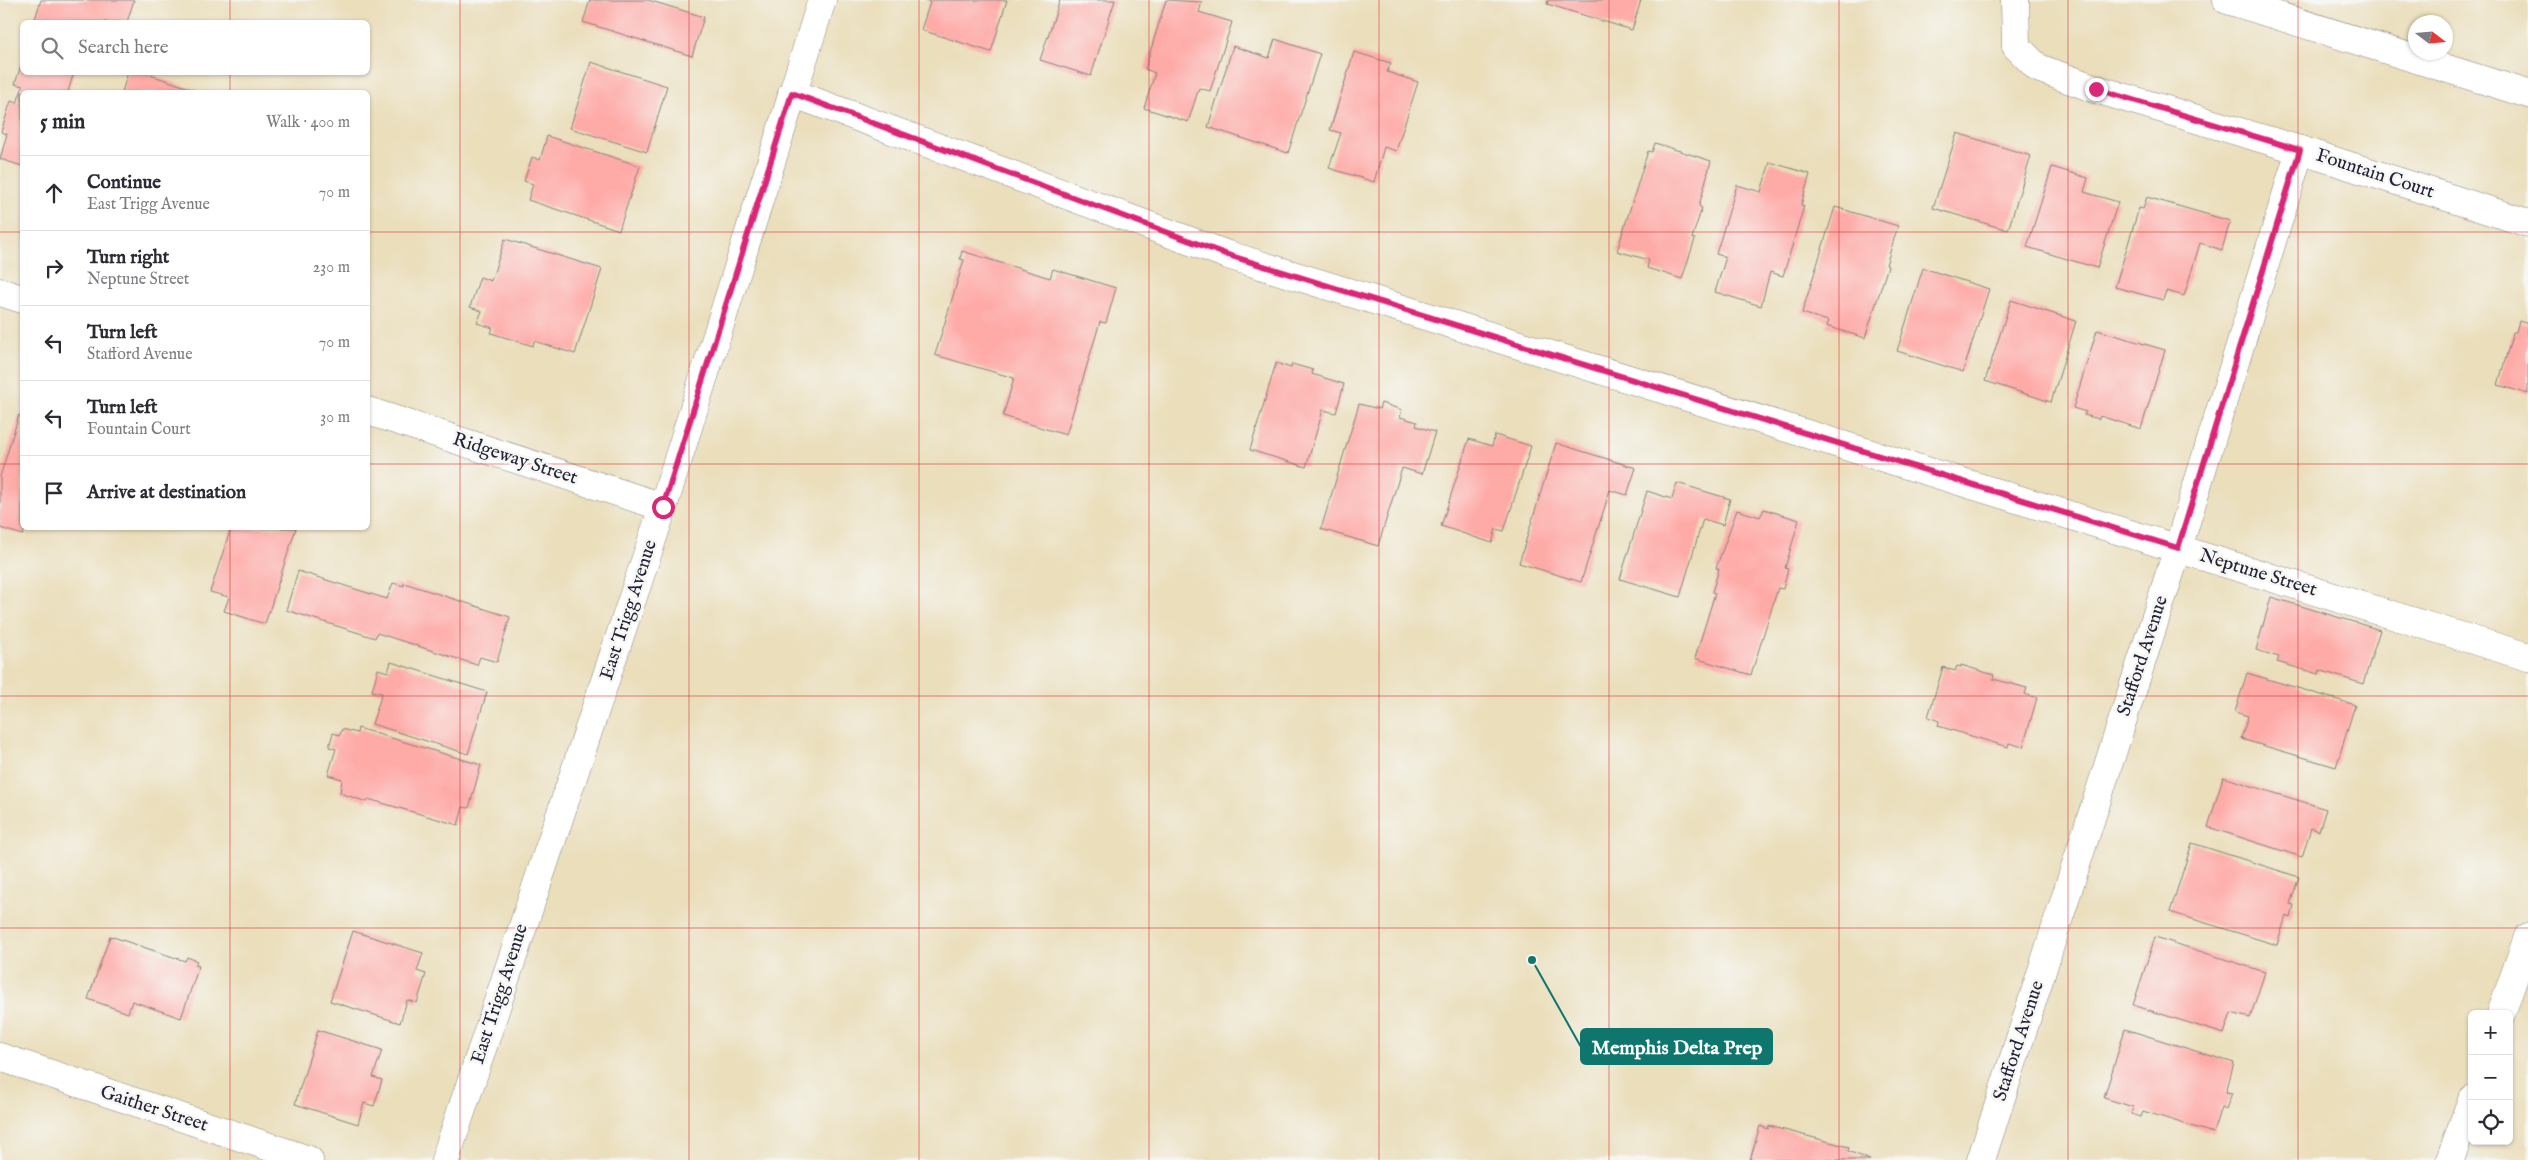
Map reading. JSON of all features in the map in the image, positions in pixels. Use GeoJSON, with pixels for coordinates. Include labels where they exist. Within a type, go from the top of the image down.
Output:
{"type":"FeatureCollection","features":[{"type":"Feature","properties":{"kind":"street","name":"East Trigg Avenue"},"geometry":{"type":"LineString","coordinates":[[445,1160],[663,507],[822,0]]}},
{"type":"Feature","properties":{"kind":"street","name":"Fountain Court"},"geometry":{"type":"LineString","coordinates":[[2015,0],[2016,46],[2038,68],[2096,89],[2300,150],[2528,223]]}},
{"type":"Feature","properties":{"kind":"street"},"geometry":{"type":"LineString","coordinates":[[2227,0],[2528,94]]}},
{"type":"Feature","properties":{"kind":"street","name":"Neptune Street"},"geometry":{"type":"LineString","coordinates":[[792,93],[1228,255],[2528,657]]}},
{"type":"Feature","properties":{"kind":"street","name":"Stafford Avenue"},"geometry":{"type":"LineString","coordinates":[[1981,1160],[2178,548],[2300,150]]}},
{"type":"Feature","properties":{"kind":"street"},"geometry":{"type":"LineString","coordinates":[[0,292],[20,298]]}},
{"type":"Feature","properties":{"kind":"street","name":"Ridgeway Street"},"geometry":{"type":"LineString","coordinates":[[370,412],[663,507]]}},
{"type":"Feature","properties":{"kind":"street"},"geometry":{"type":"LineString","coordinates":[[2502,1010],[2528,937]]}},
{"type":"Feature","properties":{"kind":"street","name":"Gaither Street"},"geometry":{"type":"LineString","coordinates":[[0,1057],[309,1160]]}},
{"type":"Feature","properties":{"kind":"street"},"geometry":{"type":"LineString","coordinates":[[2450,1160],[2472,1100]]}},
{"type":"Feature","properties":{"kind":"building"},"geometry":{"type":"Polygon","coordinates":[[[41,0],[134,0],[128,20],[35,20],[41,0]]]}},
{"type":"Feature","properties":{"kind":"building"},"geometry":{"type":"Polygon","coordinates":[[[590,0],[648,0],[704,17],[692,56],[583,22],[590,0]]]}},
{"type":"Feature","properties":{"kind":"building"},"geometry":{"type":"Polygon","coordinates":[[[926,0],[1007,0],[991,52],[921,30],[930,2],[926,0]]]}},
{"type":"Feature","properties":{"kind":"building"},"geometry":{"type":"Polygon","coordinates":[[[1060,0],[1115,0],[1091,76],[1040,60],[1060,0]]]}},
{"type":"Feature","properties":{"kind":"building"},"geometry":{"type":"Polygon","coordinates":[[[1166,0],[1202,2],[1199,12],[1232,22],[1210,91],[1199,88],[1188,122],[1144,108],[1155,73],[1145,69],[1166,0]]]}},
{"type":"Feature","properties":{"kind":"building"},"geometry":{"type":"Polygon","coordinates":[[[1548,0],[1641,0],[1632,30],[1547,4],[1548,0]]]}},
{"type":"Feature","properties":{"kind":"building"},"geometry":{"type":"Polygon","coordinates":[[[1275,39],[1320,54],[1288,153],[1208,127],[1233,46],[1269,58],[1275,39]]]}},
{"type":"Feature","properties":{"kind":"building"},"geometry":{"type":"Polygon","coordinates":[[[1354,52],[1391,63],[1387,72],[1418,82],[1396,151],[1384,147],[1374,182],[1329,168],[1341,133],[1330,130],[1354,52]]]}},
{"type":"Feature","properties":{"kind":"building"},"geometry":{"type":"Polygon","coordinates":[[[591,62],[667,86],[647,152],[570,128],[591,62]]]}},
{"type":"Feature","properties":{"kind":"building"},"geometry":{"type":"Polygon","coordinates":[[[20,68],[20,75],[73,75],[69,90],[22,90],[23,86],[15,84],[20,68]]]}},
{"type":"Feature","properties":{"kind":"building"},"geometry":{"type":"Polygon","coordinates":[[[127,75],[151,75],[195,90],[123,90],[127,75]]]}},
{"type":"Feature","properties":{"kind":"building"},"geometry":{"type":"Polygon","coordinates":[[[20,94],[20,165],[0,159],[7,134],[1,132],[11,101],[17,103],[20,94]]]}},
{"type":"Feature","properties":{"kind":"building"},"geometry":{"type":"Polygon","coordinates":[[[1957,133],[2031,156],[2008,230],[1933,208],[1957,133]]]}},
{"type":"Feature","properties":{"kind":"building"},"geometry":{"type":"Polygon","coordinates":[[[547,136],[640,166],[619,230],[528,200],[533,184],[524,181],[532,157],[540,160],[547,136]]]}},
{"type":"Feature","properties":{"kind":"building"},"geometry":{"type":"Polygon","coordinates":[[[1655,143],[1711,161],[1699,206],[1702,208],[1692,238],[1695,239],[1682,279],[1647,268],[1649,260],[1617,251],[1648,151],[1652,152],[1655,143]]]}},
{"type":"Feature","properties":{"kind":"building"},"geometry":{"type":"Polygon","coordinates":[[[1770,162],[1810,174],[1801,205],[1804,206],[1783,276],[1770,272],[1761,306],[1715,292],[1726,257],[1716,254],[1737,185],[1761,192],[1770,162]]]}},
{"type":"Feature","properties":{"kind":"building"},"geometry":{"type":"Polygon","coordinates":[[[2052,167],[2088,178],[2084,192],[2118,202],[2097,268],[2027,247],[2052,167]]]}},
{"type":"Feature","properties":{"kind":"building"},"geometry":{"type":"Polygon","coordinates":[[[2147,197],[2230,221],[2222,250],[2200,243],[2184,296],[2166,291],[2163,300],[2115,287],[2139,208],[2143,209],[2147,197]]]}},
{"type":"Feature","properties":{"kind":"building"},"geometry":{"type":"Polygon","coordinates":[[[1835,207],[1898,226],[1886,265],[1888,266],[1865,338],[1826,326],[1828,321],[1802,313],[1835,207]]]}},
{"type":"Feature","properties":{"kind":"building"},"geometry":{"type":"Polygon","coordinates":[[[505,239],[602,269],[575,354],[534,341],[533,346],[491,333],[493,328],[477,323],[482,311],[470,307],[480,277],[491,281],[505,239]]]}},
{"type":"Feature","properties":{"kind":"building"},"geometry":{"type":"Polygon","coordinates":[[[962,251],[1050,278],[1053,269],[1116,288],[1106,323],[1100,322],[1066,435],[1003,416],[1014,378],[935,355],[964,260],[960,259],[962,251]]]}},
{"type":"Feature","properties":{"kind":"building"},"geometry":{"type":"Polygon","coordinates":[[[1923,268],[1989,289],[1963,372],[1897,351],[1923,268]]]}},
{"type":"Feature","properties":{"kind":"building"},"geometry":{"type":"Polygon","coordinates":[[[2011,300],[2076,321],[2051,402],[1985,381],[2011,300]]]}},
{"type":"Feature","properties":{"kind":"building"},"geometry":{"type":"Polygon","coordinates":[[[2519,321],[2528,324],[2528,394],[2498,385],[2513,332],[2516,332],[2519,321]]]}},
{"type":"Feature","properties":{"kind":"building"},"geometry":{"type":"Polygon","coordinates":[[[2097,330],[2165,350],[2141,429],[2100,416],[2099,419],[2084,415],[2086,412],[2073,408],[2097,330]]]}},
{"type":"Feature","properties":{"kind":"building"},"geometry":{"type":"Polygon","coordinates":[[[1276,363],[1291,368],[1292,364],[1313,370],[1312,374],[1344,384],[1336,413],[1323,410],[1306,467],[1250,450],[1276,363]]]}},
{"type":"Feature","properties":{"kind":"building"},"geometry":{"type":"Polygon","coordinates":[[[1381,403],[1402,410],[1400,417],[1417,422],[1416,426],[1435,432],[1422,474],[1402,468],[1378,546],[1321,529],[1359,404],[1379,409],[1381,403]]]}},
{"type":"Feature","properties":{"kind":"building"},"geometry":{"type":"Polygon","coordinates":[[[19,415],[20,530],[24,530],[23,535],[0,528],[0,477],[19,415]]]}},
{"type":"Feature","properties":{"kind":"building"},"geometry":{"type":"Polygon","coordinates":[[[1495,435],[1531,446],[1504,531],[1496,529],[1492,543],[1441,526],[1469,439],[1492,446],[1495,435]]]}},
{"type":"Feature","properties":{"kind":"building"},"geometry":{"type":"Polygon","coordinates":[[[1556,443],[1636,468],[1627,495],[1610,490],[1581,582],[1519,563],[1556,443]]]}},
{"type":"Feature","properties":{"kind":"building"},"geometry":{"type":"Polygon","coordinates":[[[1677,483],[1730,499],[1723,525],[1703,519],[1680,597],[1620,579],[1647,491],[1672,499],[1677,483]]]}},
{"type":"Feature","properties":{"kind":"building"},"geometry":{"type":"Polygon","coordinates":[[[1764,509],[1799,520],[1785,568],[1788,569],[1783,589],[1778,588],[1751,675],[1695,658],[1715,593],[1712,592],[1719,569],[1716,568],[1737,510],[1760,517],[1764,509]]]}},
{"type":"Feature","properties":{"kind":"building"},"geometry":{"type":"Polygon","coordinates":[[[230,530],[295,530],[265,624],[224,611],[229,597],[210,592],[230,530]]]}},
{"type":"Feature","properties":{"kind":"building"},"geometry":{"type":"Polygon","coordinates":[[[298,571],[387,599],[393,583],[404,586],[404,583],[510,617],[497,662],[480,657],[477,665],[377,633],[375,638],[286,610],[298,571]]]}},
{"type":"Feature","properties":{"kind":"building"},"geometry":{"type":"Polygon","coordinates":[[[2271,597],[2380,630],[2363,684],[2319,670],[2318,674],[2277,662],[2279,657],[2256,650],[2271,597]]]}},
{"type":"Feature","properties":{"kind":"building"},"geometry":{"type":"Polygon","coordinates":[[[391,662],[487,692],[468,754],[372,724],[382,693],[372,691],[378,669],[388,672],[391,662]]]}},
{"type":"Feature","properties":{"kind":"building"},"geometry":{"type":"Polygon","coordinates":[[[1961,665],[1994,675],[1993,679],[2027,688],[2025,694],[2037,698],[2023,747],[2009,743],[2008,747],[1938,726],[1939,721],[1928,717],[1943,667],[1955,671],[1957,666],[1961,667],[1961,665]]]}},
{"type":"Feature","properties":{"kind":"building"},"geometry":{"type":"Polygon","coordinates":[[[2247,673],[2355,705],[2336,767],[2241,739],[2248,716],[2235,712],[2247,673]]]}},
{"type":"Feature","properties":{"kind":"building"},"geometry":{"type":"Polygon","coordinates":[[[358,728],[481,765],[469,808],[463,807],[458,825],[368,799],[367,802],[340,793],[342,779],[328,775],[336,749],[329,747],[333,733],[340,735],[342,729],[357,733],[358,728]]]}},
{"type":"Feature","properties":{"kind":"building"},"geometry":{"type":"Polygon","coordinates":[[[2223,777],[2326,809],[2319,831],[2311,828],[2302,857],[2208,827],[2223,777]]]}},
{"type":"Feature","properties":{"kind":"building"},"geometry":{"type":"Polygon","coordinates":[[[2192,843],[2299,877],[2290,904],[2294,905],[2291,918],[2286,916],[2277,945],[2170,912],[2192,843]]]}},
{"type":"Feature","properties":{"kind":"building"},"geometry":{"type":"Polygon","coordinates":[[[353,931],[423,953],[417,971],[426,974],[417,1003],[407,1000],[400,1023],[330,1001],[353,931]]]}},
{"type":"Feature","properties":{"kind":"building"},"geometry":{"type":"Polygon","coordinates":[[[110,936],[185,961],[187,957],[197,961],[195,965],[199,966],[181,1018],[132,1001],[128,1013],[88,999],[110,936]]]}},
{"type":"Feature","properties":{"kind":"building"},"geometry":{"type":"Polygon","coordinates":[[[2155,937],[2265,972],[2250,1018],[2231,1013],[2224,1034],[2133,1005],[2155,937]]]}},
{"type":"Feature","properties":{"kind":"building"},"geometry":{"type":"Polygon","coordinates":[[[2125,1029],[2234,1063],[2226,1092],[2232,1093],[2226,1109],[2221,1107],[2213,1133],[2143,1111],[2141,1117],[2131,1114],[2133,1107],[2104,1098],[2125,1029]]]}},
{"type":"Feature","properties":{"kind":"building"},"geometry":{"type":"Polygon","coordinates":[[[318,1030],[382,1050],[373,1077],[382,1080],[374,1106],[364,1103],[358,1124],[295,1104],[318,1030]]]}},
{"type":"Feature","properties":{"kind":"building"},"geometry":{"type":"Polygon","coordinates":[[[1760,1126],[1768,1129],[1769,1126],[1849,1147],[1848,1151],[1870,1160],[1750,1160],[1760,1126]]]}},
{"type":"Feature","properties":{"kind":"place","name":"Memphis Delta Prep"},"geometry":{"type":"Point","coordinates":[1532,960]}},
{"type":"Feature","properties":{"kind":"route"},"geometry":{"type":"LineString","coordinates":[[663,507],[792,93],[1228,255],[2178,548],[2300,150],[2096,89]]}}]}
